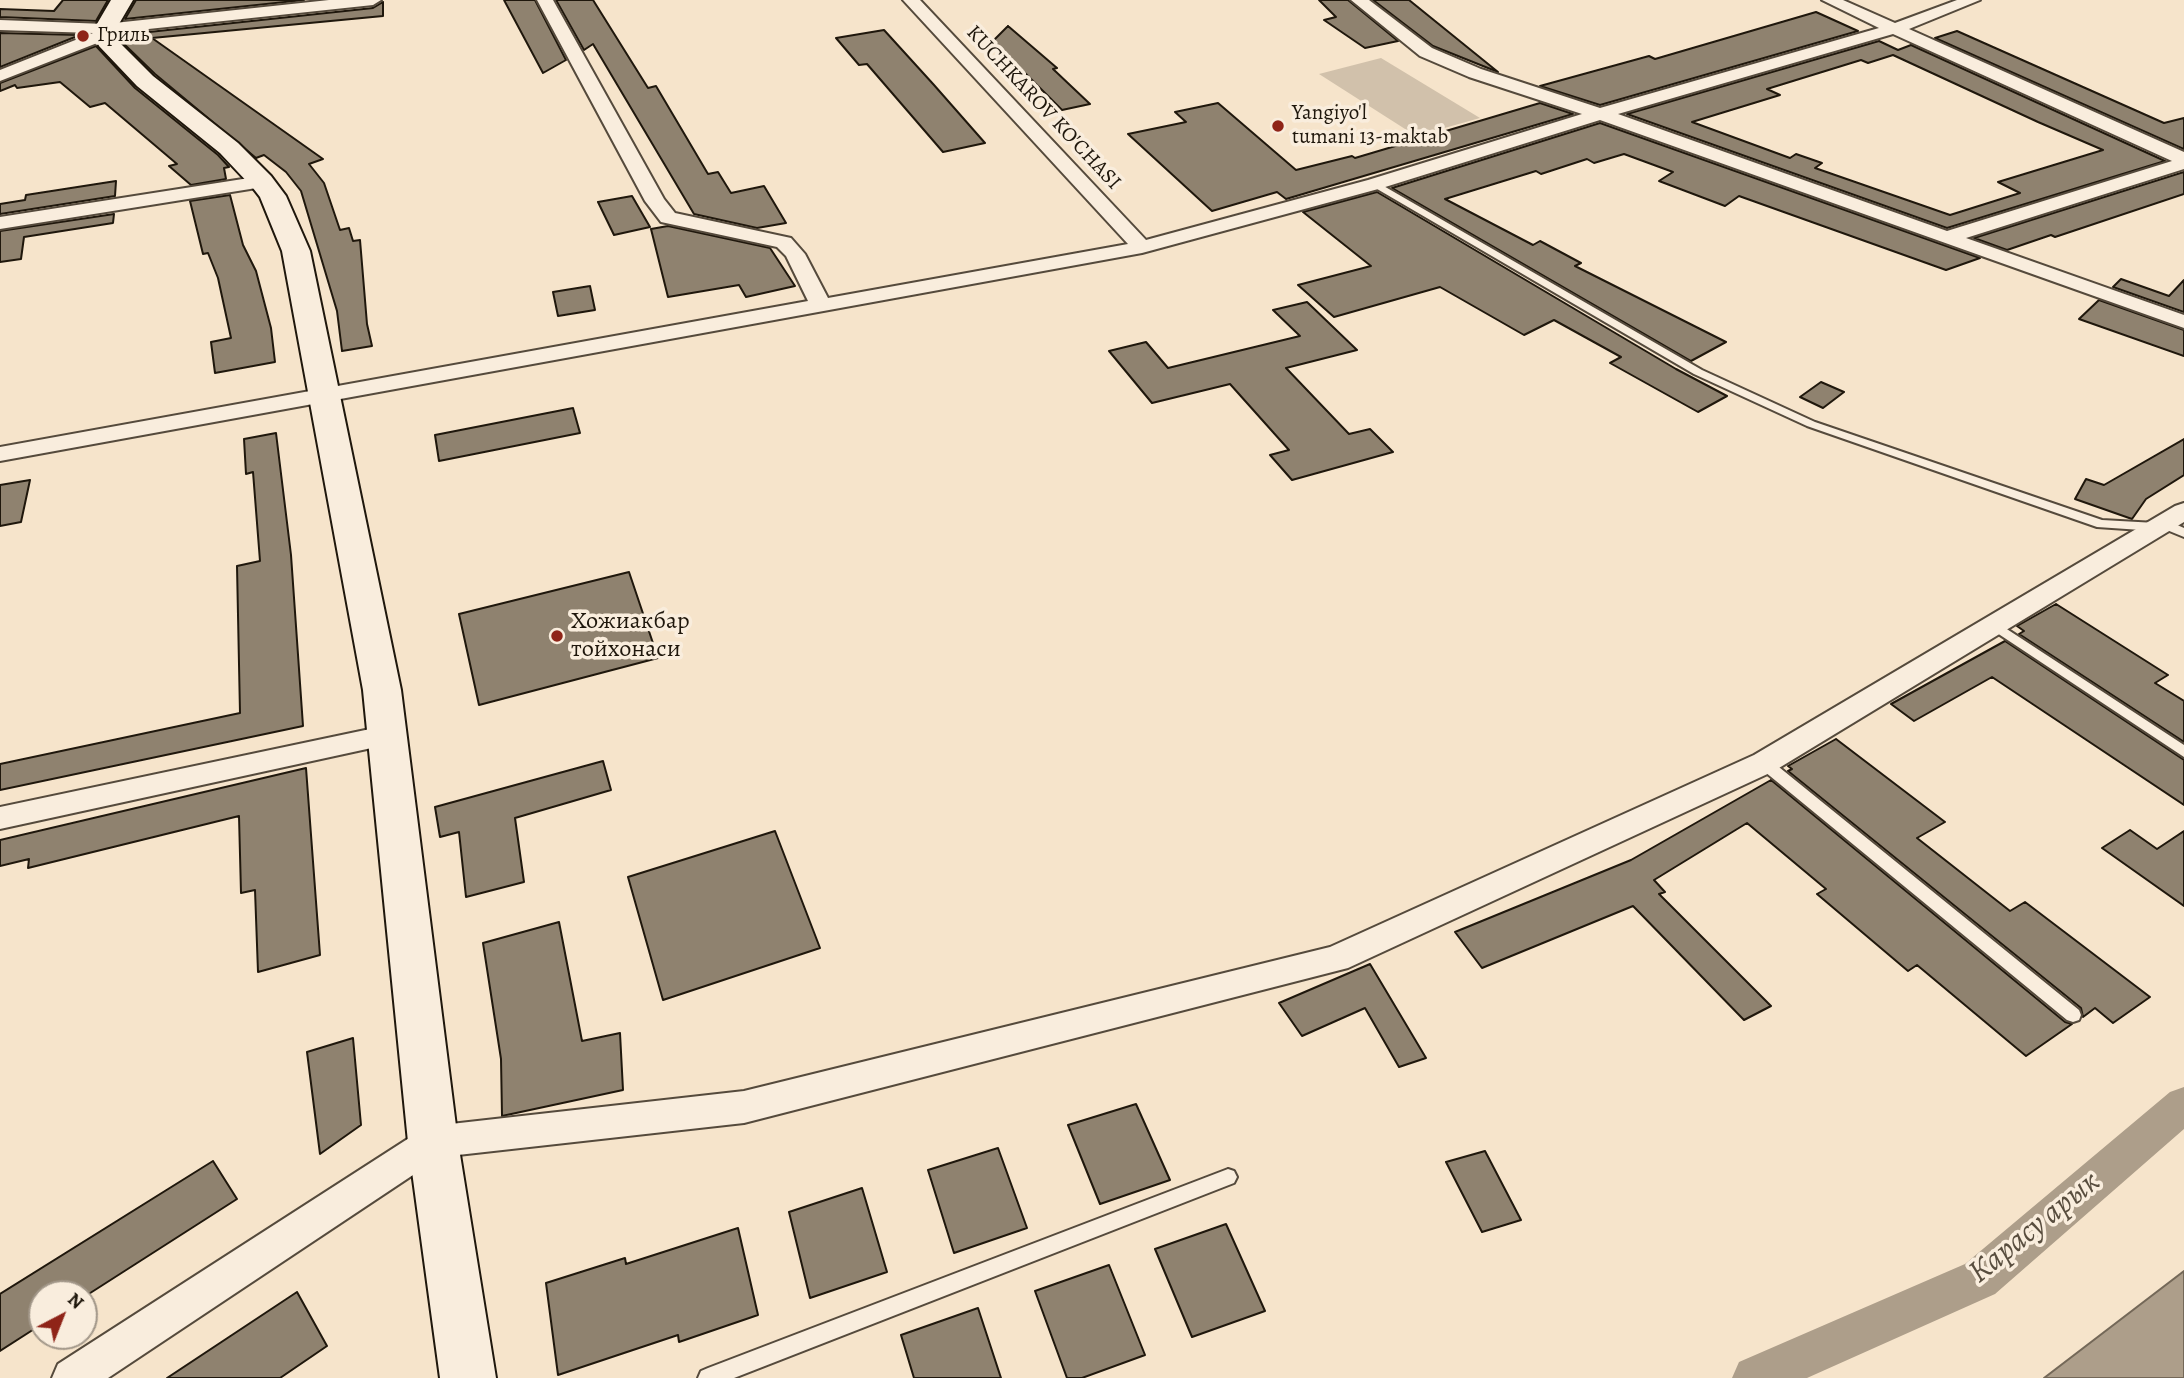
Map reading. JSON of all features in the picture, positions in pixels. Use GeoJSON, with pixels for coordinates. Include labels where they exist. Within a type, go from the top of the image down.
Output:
{"type":"FeatureCollection","features":[{"type":"Feature","properties":{"kind":"main road"},"geometry":{"type":"LineString","coordinates":[[122,0],[105,32],[114,52],[145,81],[229,148],[262,182],[277,204],[296,251],[389,735],[433,1142],[468,1378]]}},
{"type":"Feature","properties":{"kind":"street"},"geometry":{"type":"LineString","coordinates":[[0,25],[105,32],[373,0]]}},
{"type":"Feature","properties":{"kind":"street"},"geometry":{"type":"LineString","coordinates":[[545,0],[655,201],[668,218],[784,242],[795,254],[821,305]]}},
{"type":"Feature","properties":{"kind":"street","name":"KUCHKAROV KO'CHASI"},"geometry":{"type":"LineString","coordinates":[[911,0],[1142,247]]}},
{"type":"Feature","properties":{"kind":"street"},"geometry":{"type":"LineString","coordinates":[[1359,0],[1426,52],[1475,73],[1600,114],[2184,322]]}},
{"type":"Feature","properties":{"kind":"street"},"geometry":{"type":"LineString","coordinates":[[1830,0],[1897,28],[2184,161]]}},
{"type":"Feature","properties":{"kind":"street"},"geometry":{"type":"LineString","coordinates":[[0,454],[1142,247],[1375,184],[1600,114],[1897,28],[1972,0]]}},
{"type":"Feature","properties":{"kind":"street"},"geometry":{"type":"LineString","coordinates":[[0,76],[105,32]]}},
{"type":"Feature","properties":{"kind":"street"},"geometry":{"type":"LineString","coordinates":[[1947,237],[2184,161]]}},
{"type":"Feature","properties":{"kind":"street"},"geometry":{"type":"LineString","coordinates":[[0,223],[262,182]]}},
{"type":"Feature","properties":{"kind":"street"},"geometry":{"type":"LineString","coordinates":[[72,1378],[433,1142],[744,1107],[1336,959],[1764,763],[1993,624],[2171,524]]}},
{"type":"Feature","properties":{"kind":"street"},"geometry":{"type":"LineString","coordinates":[[0,818],[389,735]]}},
{"type":"Feature","properties":{"kind":"lane"},"geometry":{"type":"LineString","coordinates":[[1375,184],[1698,372],[1811,424],[2101,524],[2171,524]]}},
{"type":"Feature","properties":{"kind":"lane"},"geometry":{"type":"LineString","coordinates":[[1993,624],[2184,752]]}},
{"type":"Feature","properties":{"kind":"lane"},"geometry":{"type":"LineString","coordinates":[[1764,763],[2073,1015]]}},
{"type":"Feature","properties":{"kind":"lane"},"geometry":{"type":"LineString","coordinates":[[708,1378],[1228,1177]]}},
{"type":"Feature","properties":{"kind":"shaded area"},"geometry":{"type":"Polygon","coordinates":[[[1381,58],[1480,118],[1416,136],[1319,74],[1381,58]]]}},
{"type":"Feature","properties":{"kind":"shaded area"},"geometry":{"type":"Polygon","coordinates":[[[2184,1271],[2184,1378],[2044,1378],[2184,1271]]]}},
{"type":"Feature","properties":{"kind":"building"},"geometry":{"type":"Polygon","coordinates":[[[63,0],[108,0],[96,21],[0,17],[0,9],[54,11],[63,0]]]}},
{"type":"Feature","properties":{"kind":"building"},"geometry":{"type":"Polygon","coordinates":[[[136,0],[304,0],[125,19],[136,0]]]}},
{"type":"Feature","properties":{"kind":"building"},"geometry":{"type":"Polygon","coordinates":[[[504,0],[535,0],[566,60],[543,73],[504,0]]]}},
{"type":"Feature","properties":{"kind":"building"},"geometry":{"type":"Polygon","coordinates":[[[556,0],[593,0],[648,88],[656,86],[708,174],[718,172],[731,193],[764,186],[786,223],[757,228],[694,214],[593,44],[584,50],[556,0]]]}},
{"type":"Feature","properties":{"kind":"building"},"geometry":{"type":"Polygon","coordinates":[[[1319,0],[1348,0],[1398,41],[1365,48],[1324,20],[1336,17],[1319,0]]]}},
{"type":"Feature","properties":{"kind":"building"},"geometry":{"type":"Polygon","coordinates":[[[1373,0],[1409,0],[1498,72],[1433,46],[1373,0]]]}},
{"type":"Feature","properties":{"kind":"building"},"geometry":{"type":"Polygon","coordinates":[[[383,2],[383,16],[152,38],[323,159],[309,164],[324,183],[340,230],[349,228],[353,241],[360,240],[367,324],[372,346],[342,351],[337,311],[301,191],[286,172],[264,155],[256,158],[155,74],[123,43],[121,35],[373,8],[383,2]]]}},
{"type":"Feature","properties":{"kind":"building"},"geometry":{"type":"Polygon","coordinates":[[[1816,12],[1858,31],[1600,105],[1540,86],[1649,56],[1655,59],[1816,12]]]}},
{"type":"Feature","properties":{"kind":"building"},"geometry":{"type":"Polygon","coordinates":[[[1008,26],[1057,68],[1053,69],[1090,104],[1062,110],[993,41],[1008,26]]]}},
{"type":"Feature","properties":{"kind":"building"},"geometry":{"type":"Polygon","coordinates":[[[884,30],[985,143],[943,152],[867,64],[859,65],[836,38],[884,30]]]}},
{"type":"Feature","properties":{"kind":"building"},"geometry":{"type":"Polygon","coordinates":[[[1957,31],[2164,123],[2184,118],[2184,149],[1935,38],[1957,31]]]}},
{"type":"Feature","properties":{"kind":"building"},"geometry":{"type":"Polygon","coordinates":[[[0,33],[80,35],[0,67],[0,33]]]}},
{"type":"Feature","properties":{"kind":"building"},"geometry":{"type":"Polygon","coordinates":[[[1879,41],[1898,50],[1911,45],[2165,161],[1947,228],[1627,114],[1879,41]],[[1893,55],[1868,63],[1861,60],[1767,89],[1780,95],[1692,122],[1790,158],[1796,154],[1822,163],[1815,168],[1950,215],[2020,193],[1998,182],[2103,150],[1893,55]]]}},
{"type":"Feature","properties":{"kind":"building"},"geometry":{"type":"Polygon","coordinates":[[[96,46],[135,88],[218,155],[229,167],[224,168],[226,179],[191,185],[169,166],[177,164],[105,103],[90,107],[60,82],[17,88],[15,85],[0,91],[0,83],[96,46]]]}},
{"type":"Feature","properties":{"kind":"building"},"geometry":{"type":"Polygon","coordinates":[[[1218,103],[1296,170],[1352,156],[1355,158],[1540,103],[1573,114],[1286,199],[1277,192],[1212,211],[1128,134],[1186,122],[1175,112],[1218,103]]]}},
{"type":"Feature","properties":{"kind":"building"},"geometry":{"type":"Polygon","coordinates":[[[1600,123],[1980,258],[1946,270],[1739,196],[1725,206],[1659,181],[1673,172],[1624,154],[1594,163],[1587,159],[1541,174],[1536,171],[1445,199],[1533,245],[1540,241],[1581,263],[1575,266],[1726,342],[1691,361],[1392,188],[1600,123]]]}},
{"type":"Feature","properties":{"kind":"building"},"geometry":{"type":"Polygon","coordinates":[[[2184,172],[2184,194],[2055,237],[2051,235],[2007,250],[1974,238],[2184,172]]]}},
{"type":"Feature","properties":{"kind":"building"},"geometry":{"type":"Polygon","coordinates":[[[116,181],[115,196],[0,214],[0,204],[25,200],[26,195],[116,181]]]}},
{"type":"Feature","properties":{"kind":"building"},"geometry":{"type":"Polygon","coordinates":[[[1377,192],[1676,369],[1727,396],[1698,412],[1610,363],[1621,357],[1554,320],[1524,335],[1440,287],[1334,317],[1298,285],[1371,266],[1303,212],[1377,192]]]}},
{"type":"Feature","properties":{"kind":"building"},"geometry":{"type":"Polygon","coordinates":[[[230,195],[243,245],[256,271],[271,328],[275,362],[215,373],[211,342],[231,338],[218,278],[208,253],[203,254],[190,201],[230,195]]]}},
{"type":"Feature","properties":{"kind":"building"},"geometry":{"type":"Polygon","coordinates":[[[632,196],[650,227],[614,235],[598,202],[632,196]]]}},
{"type":"Feature","properties":{"kind":"building"},"geometry":{"type":"Polygon","coordinates":[[[114,214],[113,223],[24,237],[21,259],[0,262],[0,231],[114,214]]]}},
{"type":"Feature","properties":{"kind":"building"},"geometry":{"type":"Polygon","coordinates":[[[668,226],[770,248],[795,286],[746,297],[739,285],[668,297],[651,229],[668,226]]]}},
{"type":"Feature","properties":{"kind":"building"},"geometry":{"type":"Polygon","coordinates":[[[2121,279],[2169,296],[2184,280],[2184,312],[2113,287],[2121,279]]]}},
{"type":"Feature","properties":{"kind":"building"},"geometry":{"type":"Polygon","coordinates":[[[590,286],[595,310],[558,316],[553,292],[590,286]]]}},
{"type":"Feature","properties":{"kind":"building"},"geometry":{"type":"Polygon","coordinates":[[[2099,300],[2184,330],[2184,356],[2079,319],[2099,300]]]}},
{"type":"Feature","properties":{"kind":"building"},"geometry":{"type":"Polygon","coordinates":[[[1307,302],[1357,350],[1286,368],[1349,434],[1370,429],[1393,452],[1292,480],[1270,455],[1289,450],[1230,384],[1152,403],[1109,351],[1146,342],[1168,368],[1300,336],[1273,310],[1307,302]]]}},
{"type":"Feature","properties":{"kind":"building"},"geometry":{"type":"Polygon","coordinates":[[[1821,382],[1844,392],[1823,408],[1800,397],[1821,382]]]}},
{"type":"Feature","properties":{"kind":"building"},"geometry":{"type":"Polygon","coordinates":[[[573,408],[580,433],[439,461],[435,435],[573,408]]]}},
{"type":"Feature","properties":{"kind":"building"},"geometry":{"type":"Polygon","coordinates":[[[276,433],[291,555],[303,726],[0,790],[0,764],[240,713],[237,566],[260,561],[253,472],[246,474],[244,439],[276,433]]]}},
{"type":"Feature","properties":{"kind":"building"},"geometry":{"type":"Polygon","coordinates":[[[2184,439],[2184,475],[2146,499],[2132,519],[2075,499],[2086,479],[2104,485],[2184,439]]]}},
{"type":"Feature","properties":{"kind":"building"},"geometry":{"type":"Polygon","coordinates":[[[30,480],[21,522],[0,526],[0,485],[30,480]]]}},
{"type":"Feature","properties":{"kind":"building","name":"Хожиакбар тойхонаси"},"geometry":{"type":"Polygon","coordinates":[[[629,572],[658,658],[479,705],[459,614],[629,572]]]}},
{"type":"Feature","properties":{"kind":"building"},"geometry":{"type":"Polygon","coordinates":[[[2056,604],[2168,675],[2155,683],[2184,701],[2184,742],[2019,634],[2024,631],[2017,626],[2056,604]]]}},
{"type":"Feature","properties":{"kind":"building"},"geometry":{"type":"Polygon","coordinates":[[[2005,641],[2184,760],[2184,805],[1992,677],[1914,721],[1891,704],[2005,641]]]}},
{"type":"Feature","properties":{"kind":"building"},"geometry":{"type":"Polygon","coordinates":[[[1836,739],[1945,822],[1917,838],[2010,911],[2025,902],[2150,997],[2113,1023],[2095,1008],[2083,1017],[2081,1008],[1788,771],[1792,769],[1788,766],[1836,739]]]}},
{"type":"Feature","properties":{"kind":"building"},"geometry":{"type":"Polygon","coordinates":[[[603,761],[611,790],[515,818],[524,882],[466,897],[459,832],[440,837],[435,807],[603,761]]]}},
{"type":"Feature","properties":{"kind":"building"},"geometry":{"type":"Polygon","coordinates":[[[306,768],[320,955],[258,972],[255,890],[241,893],[239,816],[28,868],[29,859],[0,866],[0,840],[306,768]]]}},
{"type":"Feature","properties":{"kind":"building"},"geometry":{"type":"Polygon","coordinates":[[[1771,780],[2065,1022],[2072,1024],[2026,1056],[1917,965],[1908,971],[1817,894],[1826,889],[1747,823],[1654,880],[1665,892],[1659,894],[1771,1006],[1744,1020],[1633,906],[1482,968],[1455,932],[1631,860],[1771,780]]]}},
{"type":"Feature","properties":{"kind":"building"},"geometry":{"type":"Polygon","coordinates":[[[2130,830],[2157,849],[2184,831],[2184,906],[2102,848],[2130,830]]]}},
{"type":"Feature","properties":{"kind":"building"},"geometry":{"type":"Polygon","coordinates":[[[775,831],[820,948],[663,1000],[628,877],[775,831]]]}},
{"type":"Feature","properties":{"kind":"building"},"geometry":{"type":"Polygon","coordinates":[[[559,922],[582,1041],[620,1033],[623,1090],[502,1116],[501,1059],[483,943],[559,922]]]}},
{"type":"Feature","properties":{"kind":"building"},"geometry":{"type":"Polygon","coordinates":[[[1370,964],[1426,1058],[1399,1067],[1365,1008],[1302,1036],[1279,1003],[1370,964]]]}},
{"type":"Feature","properties":{"kind":"building"},"geometry":{"type":"Polygon","coordinates":[[[353,1038],[361,1125],[320,1154],[307,1052],[353,1038]]]}},
{"type":"Feature","properties":{"kind":"building"},"geometry":{"type":"Polygon","coordinates":[[[1136,1104],[1170,1180],[1100,1204],[1068,1125],[1136,1104]]]}},
{"type":"Feature","properties":{"kind":"building"},"geometry":{"type":"Polygon","coordinates":[[[998,1148],[1027,1228],[954,1253],[928,1170],[998,1148]]]}},
{"type":"Feature","properties":{"kind":"building"},"geometry":{"type":"Polygon","coordinates":[[[1485,1151],[1521,1220],[1482,1232],[1446,1162],[1485,1151]]]}},
{"type":"Feature","properties":{"kind":"building"},"geometry":{"type":"Polygon","coordinates":[[[213,1161],[237,1199],[98,1288],[98,1280],[28,1280],[28,1333],[0,1351],[0,1294],[213,1161]]]}},
{"type":"Feature","properties":{"kind":"building"},"geometry":{"type":"Polygon","coordinates":[[[862,1188],[887,1272],[810,1298],[789,1212],[862,1188]]]}},
{"type":"Feature","properties":{"kind":"building"},"geometry":{"type":"Polygon","coordinates":[[[1226,1224],[1265,1311],[1192,1337],[1155,1249],[1226,1224]]]}},
{"type":"Feature","properties":{"kind":"building"},"geometry":{"type":"Polygon","coordinates":[[[738,1228],[758,1315],[679,1342],[678,1335],[558,1375],[546,1283],[625,1258],[626,1264],[738,1228]]]}},
{"type":"Feature","properties":{"kind":"building"},"geometry":{"type":"Polygon","coordinates":[[[1109,1265],[1145,1355],[1082,1378],[1067,1378],[1035,1291],[1109,1265]]]}},
{"type":"Feature","properties":{"kind":"building"},"geometry":{"type":"Polygon","coordinates":[[[297,1292],[327,1346],[280,1378],[167,1378],[297,1292]]]}},
{"type":"Feature","properties":{"kind":"building"},"geometry":{"type":"Polygon","coordinates":[[[978,1308],[1001,1378],[914,1378],[901,1335],[978,1308]]]}},
{"type":"Feature","properties":{"kind":"waterway","name":"Карасу арык"},"geometry":{"type":"LineString","coordinates":[[1755,1378],[1980,1279],[2184,1104]]}},
{"type":"Feature","properties":{"kind":"place","name":"Гриль"},"geometry":{"type":"Point","coordinates":[83,36]}},
{"type":"Feature","properties":{"kind":"place","name":"Yangiyo'l tumani 13-maktab"},"geometry":{"type":"Point","coordinates":[1278,126]}},
{"type":"Feature","properties":{"kind":"place","name":"Хожиакбар тойхонаси"},"geometry":{"type":"Point","coordinates":[557,636]}}]}
